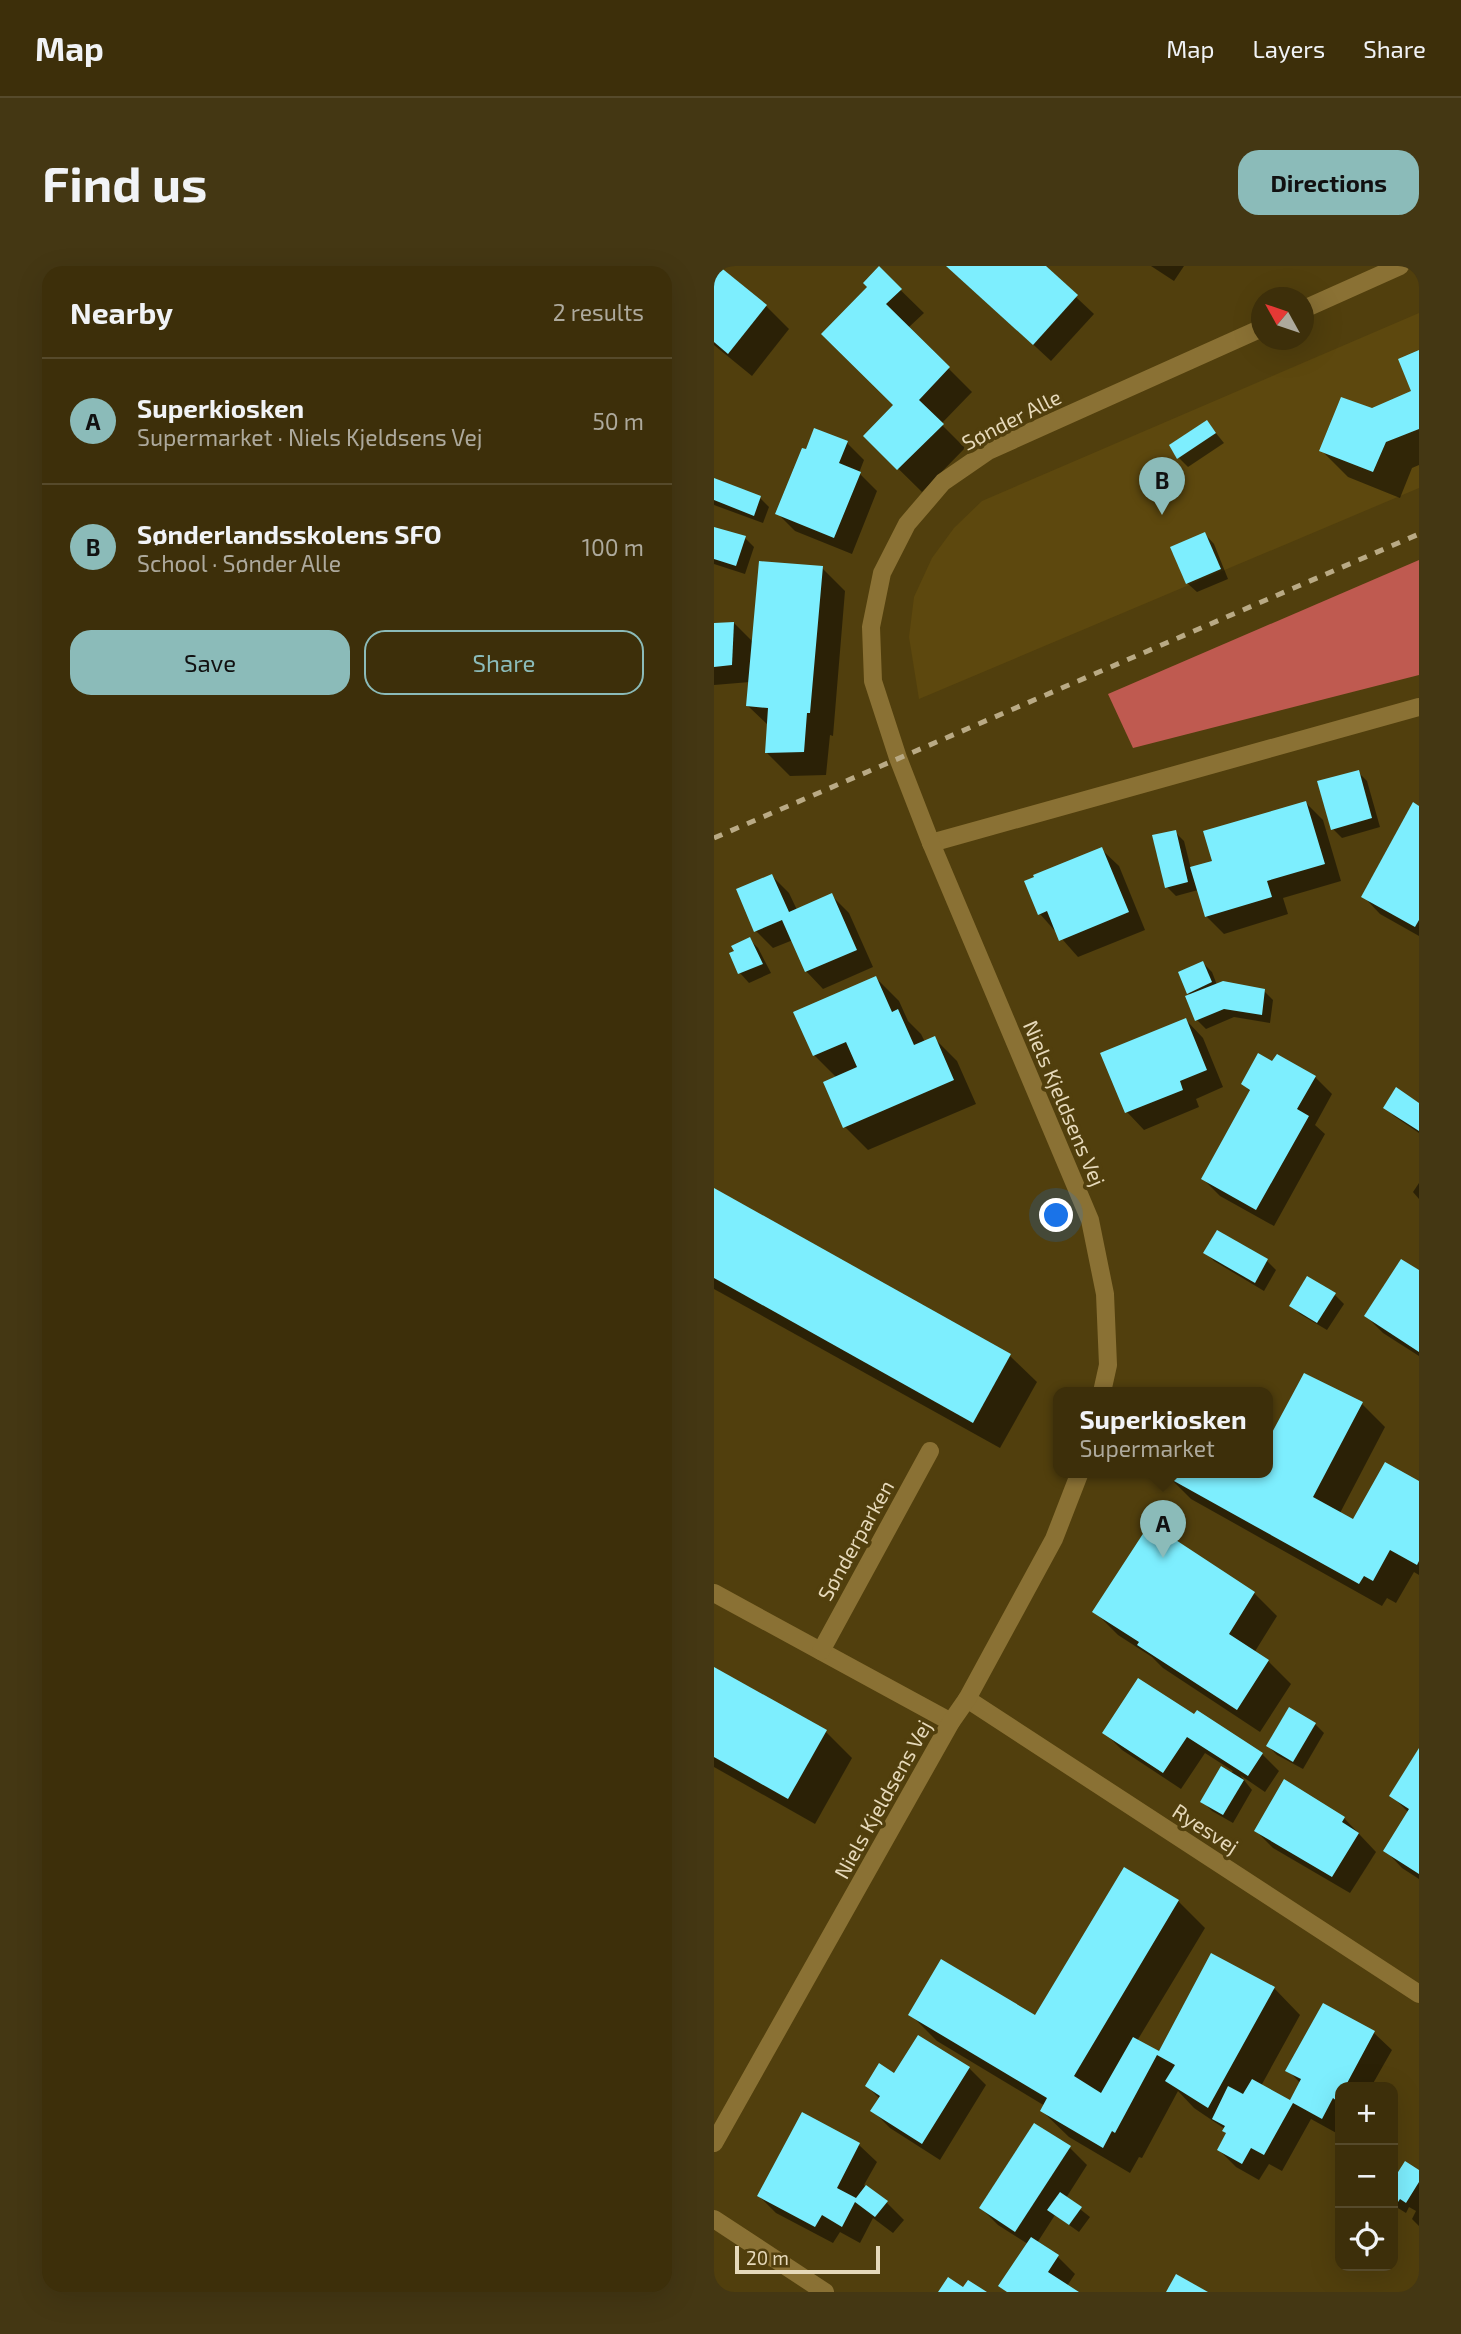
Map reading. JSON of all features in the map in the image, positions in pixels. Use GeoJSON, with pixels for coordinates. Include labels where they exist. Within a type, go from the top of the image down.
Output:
{"type":"FeatureCollection","features":[{"type":"Feature","properties":{"kind":"street"},"geometry":{"type":"LineString","coordinates":[[1314,305],[1400,266]]}},
{"type":"Feature","properties":{"kind":"street","name":"Sønder Alle"},"geometry":{"type":"LineString","coordinates":[[898,758],[873,681],[871,627],[883,573],[907,524],[943,482],[988,451],[1251,333]]}},
{"type":"Feature","properties":{"kind":"street"},"geometry":{"type":"LineString","coordinates":[[931,843],[1419,708]]}},
{"type":"Feature","properties":{"kind":"street","name":"Niels Kjeldsens Vej"},"geometry":{"type":"LineString","coordinates":[[898,758],[931,843],[1090,1220],[1105,1294],[1108,1365],[1103,1387]]}},
{"type":"Feature","properties":{"kind":"street","name":"Sønderparken"},"geometry":{"type":"LineString","coordinates":[[821,1651],[930,1451]]}},
{"type":"Feature","properties":{"kind":"street","name":"Niels Kjeldsens Vej"},"geometry":{"type":"LineString","coordinates":[[714,2143],[951,1722],[967,1699],[1054,1539],[1078,1478]]}},
{"type":"Feature","properties":{"kind":"street"},"geometry":{"type":"LineString","coordinates":[[714,1593],[951,1722]]}},
{"type":"Feature","properties":{"kind":"street","name":"Ryesvej"},"geometry":{"type":"LineString","coordinates":[[967,1699],[1419,1994]]}},
{"type":"Feature","properties":{"kind":"street"},"geometry":{"type":"LineString","coordinates":[[714,2219],[825,2292]]}},
{"type":"Feature","properties":{"kind":"shaded area"},"geometry":{"type":"Polygon","coordinates":[[[1419,313],[1419,488],[919,699],[909,637],[914,597],[932,558],[954,528],[982,501],[1419,313]]]}},
{"type":"Feature","properties":{"kind":"shaded area"},"geometry":{"type":"Polygon","coordinates":[[[1419,560],[1419,675],[1133,748],[1108,694],[1419,560]]]}},
{"type":"Feature","properties":{"kind":"building"},"geometry":{"type":"Polygon","coordinates":[[[714,266],[719,266],[767,305],[728,354],[714,342],[714,266]]]}},
{"type":"Feature","properties":{"kind":"building"},"geometry":{"type":"Polygon","coordinates":[[[879,266],[902,289],[886,304],[950,367],[919,400],[944,424],[897,470],[863,436],[893,405],[821,334],[867,287],[863,283],[879,266]]]}},
{"type":"Feature","properties":{"kind":"building"},"geometry":{"type":"Polygon","coordinates":[[[946,266],[1046,266],[1078,295],[1033,345],[946,266]]]}},
{"type":"Feature","properties":{"kind":"building"},"geometry":{"type":"Polygon","coordinates":[[[1419,350],[1419,429],[1386,442],[1373,472],[1319,451],[1341,397],[1372,408],[1411,391],[1398,359],[1419,350]]]}},
{"type":"Feature","properties":{"kind":"building"},"geometry":{"type":"Polygon","coordinates":[[[1207,420],[1216,433],[1177,459],[1169,445],[1207,420]]]}},
{"type":"Feature","properties":{"kind":"building"},"geometry":{"type":"Polygon","coordinates":[[[814,428],[848,441],[839,463],[861,472],[834,538],[775,514],[802,448],[806,449],[814,428]]]}},
{"type":"Feature","properties":{"kind":"building"},"geometry":{"type":"Polygon","coordinates":[[[714,478],[761,496],[754,516],[714,500],[714,478]]]}},
{"type":"Feature","properties":{"kind":"building"},"geometry":{"type":"Polygon","coordinates":[[[714,527],[746,536],[736,566],[714,559],[714,527]]]}},
{"type":"Feature","properties":{"kind":"building"},"geometry":{"type":"Polygon","coordinates":[[[1205,532],[1221,569],[1186,584],[1170,547],[1205,532]]]}},
{"type":"Feature","properties":{"kind":"building"},"geometry":{"type":"Polygon","coordinates":[[[759,561],[823,566],[804,752],[765,753],[768,708],[746,706],[759,561]]]}},
{"type":"Feature","properties":{"kind":"building"},"geometry":{"type":"Polygon","coordinates":[[[734,622],[732,665],[714,667],[714,623],[734,622]]]}},
{"type":"Feature","properties":{"kind":"building"},"geometry":{"type":"Polygon","coordinates":[[[1359,770],[1372,818],[1331,830],[1317,781],[1359,770]]]}},
{"type":"Feature","properties":{"kind":"building"},"geometry":{"type":"Polygon","coordinates":[[[1306,801],[1325,864],[1267,881],[1272,897],[1205,917],[1190,867],[1212,861],[1203,831],[1306,801]]]}},
{"type":"Feature","properties":{"kind":"building"},"geometry":{"type":"Polygon","coordinates":[[[1413,802],[1419,806],[1419,920],[1415,927],[1361,897],[1413,802]]]}},
{"type":"Feature","properties":{"kind":"building"},"geometry":{"type":"Polygon","coordinates":[[[1176,830],[1188,882],[1165,888],[1152,835],[1176,830]]]}},
{"type":"Feature","properties":{"kind":"building"},"geometry":{"type":"Polygon","coordinates":[[[1102,847],[1129,912],[1059,941],[1047,911],[1038,915],[1024,881],[1102,847]]]}},
{"type":"Feature","properties":{"kind":"building"},"geometry":{"type":"Polygon","coordinates":[[[772,874],[789,912],[832,893],[857,950],[805,972],[782,920],[754,932],[736,889],[772,874]]]}},
{"type":"Feature","properties":{"kind":"building"},"geometry":{"type":"Polygon","coordinates":[[[750,937],[763,964],[738,974],[729,953],[734,951],[731,946],[750,937]]]}},
{"type":"Feature","properties":{"kind":"building"},"geometry":{"type":"Polygon","coordinates":[[[1203,961],[1212,982],[1187,994],[1178,972],[1203,961]]]}},
{"type":"Feature","properties":{"kind":"building"},"geometry":{"type":"Polygon","coordinates":[[[876,976],[892,1012],[898,1009],[914,1045],[935,1036],[954,1080],[843,1128],[823,1082],[857,1067],[846,1042],[813,1056],[793,1012],[876,976]]]}},
{"type":"Feature","properties":{"kind":"building"},"geometry":{"type":"Polygon","coordinates":[[[1223,981],[1265,989],[1262,1015],[1224,1009],[1195,1021],[1185,996],[1223,981]]]}},
{"type":"Feature","properties":{"kind":"building"},"geometry":{"type":"Polygon","coordinates":[[[1186,1018],[1207,1070],[1180,1081],[1183,1090],[1125,1113],[1100,1053],[1186,1018]]]}},
{"type":"Feature","properties":{"kind":"building"},"geometry":{"type":"Polygon","coordinates":[[[1258,1053],[1272,1061],[1277,1054],[1316,1076],[1297,1109],[1309,1116],[1256,1210],[1201,1179],[1250,1090],[1241,1084],[1258,1053]]]}},
{"type":"Feature","properties":{"kind":"building"},"geometry":{"type":"Polygon","coordinates":[[[1396,1087],[1419,1103],[1419,1131],[1383,1108],[1396,1087]]]}},
{"type":"Feature","properties":{"kind":"building"},"geometry":{"type":"Polygon","coordinates":[[[714,1188],[1011,1354],[973,1423],[714,1278],[714,1188]]]}},
{"type":"Feature","properties":{"kind":"building"},"geometry":{"type":"Polygon","coordinates":[[[1217,1230],[1268,1259],[1255,1283],[1203,1253],[1217,1230]]]}},
{"type":"Feature","properties":{"kind":"building"},"geometry":{"type":"Polygon","coordinates":[[[1401,1259],[1419,1270],[1419,1352],[1364,1316],[1401,1259]]]}},
{"type":"Feature","properties":{"kind":"building"},"geometry":{"type":"Polygon","coordinates":[[[1307,1276],[1336,1293],[1317,1323],[1289,1306],[1307,1276]]]}},
{"type":"Feature","properties":{"kind":"building"},"geometry":{"type":"Polygon","coordinates":[[[1304,1373],[1363,1402],[1313,1497],[1353,1519],[1385,1462],[1419,1481],[1417,1565],[1390,1550],[1373,1581],[1364,1576],[1359,1584],[1169,1478],[1273,1478],[1273,1431],[1304,1373]]]}},
{"type":"Feature","properties":{"kind":"building"},"geometry":{"type":"Polygon","coordinates":[[[1150,1523],[1255,1592],[1229,1634],[1269,1660],[1237,1710],[1137,1645],[1139,1642],[1092,1612],[1150,1523]]]}},
{"type":"Feature","properties":{"kind":"building"},"geometry":{"type":"Polygon","coordinates":[[[714,1667],[827,1730],[788,1799],[714,1757],[714,1667]]]}},
{"type":"Feature","properties":{"kind":"building"},"geometry":{"type":"Polygon","coordinates":[[[1138,1678],[1194,1714],[1197,1710],[1263,1753],[1248,1776],[1187,1737],[1163,1773],[1102,1733],[1138,1678]]]}},
{"type":"Feature","properties":{"kind":"building"},"geometry":{"type":"Polygon","coordinates":[[[1289,1707],[1316,1723],[1293,1762],[1266,1746],[1289,1707]]]}},
{"type":"Feature","properties":{"kind":"building"},"geometry":{"type":"Polygon","coordinates":[[[1419,1748],[1419,1874],[1383,1851],[1409,1809],[1389,1796],[1419,1748]]]}},
{"type":"Feature","properties":{"kind":"building"},"geometry":{"type":"Polygon","coordinates":[[[1221,1766],[1244,1780],[1223,1815],[1200,1802],[1221,1766]]]}},
{"type":"Feature","properties":{"kind":"building"},"geometry":{"type":"Polygon","coordinates":[[[1284,1779],[1345,1817],[1342,1822],[1359,1833],[1332,1877],[1254,1831],[1284,1779]]]}},
{"type":"Feature","properties":{"kind":"building"},"geometry":{"type":"Polygon","coordinates":[[[1124,1867],[1179,1900],[1074,2076],[1101,2093],[1133,2037],[1159,2051],[1211,1953],[1275,1987],[1208,2108],[1165,2081],[1175,2065],[1157,2055],[1115,2133],[1112,2131],[1103,2148],[1040,2111],[1047,2098],[908,2015],[941,1959],[1035,2015],[1124,1867]]]}},
{"type":"Feature","properties":{"kind":"building"},"geometry":{"type":"Polygon","coordinates":[[[1323,2003],[1375,2031],[1348,2082],[1335,2082],[1335,2100],[1333,2098],[1322,2119],[1293,2103],[1264,2155],[1251,2148],[1242,2164],[1217,2150],[1226,2133],[1222,2131],[1225,2126],[1212,2119],[1228,2086],[1243,2094],[1252,2079],[1290,2100],[1301,2079],[1285,2071],[1323,2003]]]}},
{"type":"Feature","properties":{"kind":"building"},"geometry":{"type":"Polygon","coordinates":[[[918,2035],[970,2067],[922,2144],[870,2111],[880,2096],[865,2086],[879,2063],[894,2073],[918,2035]]]}},
{"type":"Feature","properties":{"kind":"building"},"geometry":{"type":"Polygon","coordinates":[[[802,2112],[860,2143],[837,2188],[856,2198],[866,2185],[888,2201],[875,2217],[855,2202],[842,2227],[822,2215],[815,2227],[757,2196],[802,2112]]]}},
{"type":"Feature","properties":{"kind":"building"},"geometry":{"type":"Polygon","coordinates":[[[1034,2123],[1071,2146],[1015,2232],[979,2208],[1034,2123]]]}},
{"type":"Feature","properties":{"kind":"building"},"geometry":{"type":"Polygon","coordinates":[[[1405,2161],[1419,2170],[1419,2182],[1406,2203],[1400,2199],[1398,2202],[1398,2172],[1405,2161]]]}},
{"type":"Feature","properties":{"kind":"building"},"geometry":{"type":"Polygon","coordinates":[[[1060,2192],[1082,2207],[1069,2225],[1047,2210],[1060,2192]]]}},
{"type":"Feature","properties":{"kind":"building"},"geometry":{"type":"Polygon","coordinates":[[[1031,2237],[1059,2255],[1048,2272],[1079,2292],[1007,2292],[998,2286],[1031,2237]]]}},
{"type":"Feature","properties":{"kind":"building"},"geometry":{"type":"Polygon","coordinates":[[[1176,2274],[1208,2292],[1166,2292],[1176,2274]]]}},
{"type":"Feature","properties":{"kind":"building"},"geometry":{"type":"Polygon","coordinates":[[[948,2277],[963,2287],[968,2280],[987,2292],[938,2292],[948,2277]]]}},
{"type":"Feature","properties":{"kind":"railway"},"geometry":{"type":"LineString","coordinates":[[714,838],[1419,534]]}},
{"type":"Feature","properties":{"kind":"place","name":"Sønderlandsskolens SFO"},"geometry":{"type":"Point","coordinates":[1162,515]}},
{"type":"Feature","properties":{"kind":"place","name":"Superkiosken"},"geometry":{"type":"Point","coordinates":[1163,1558]}}]}
